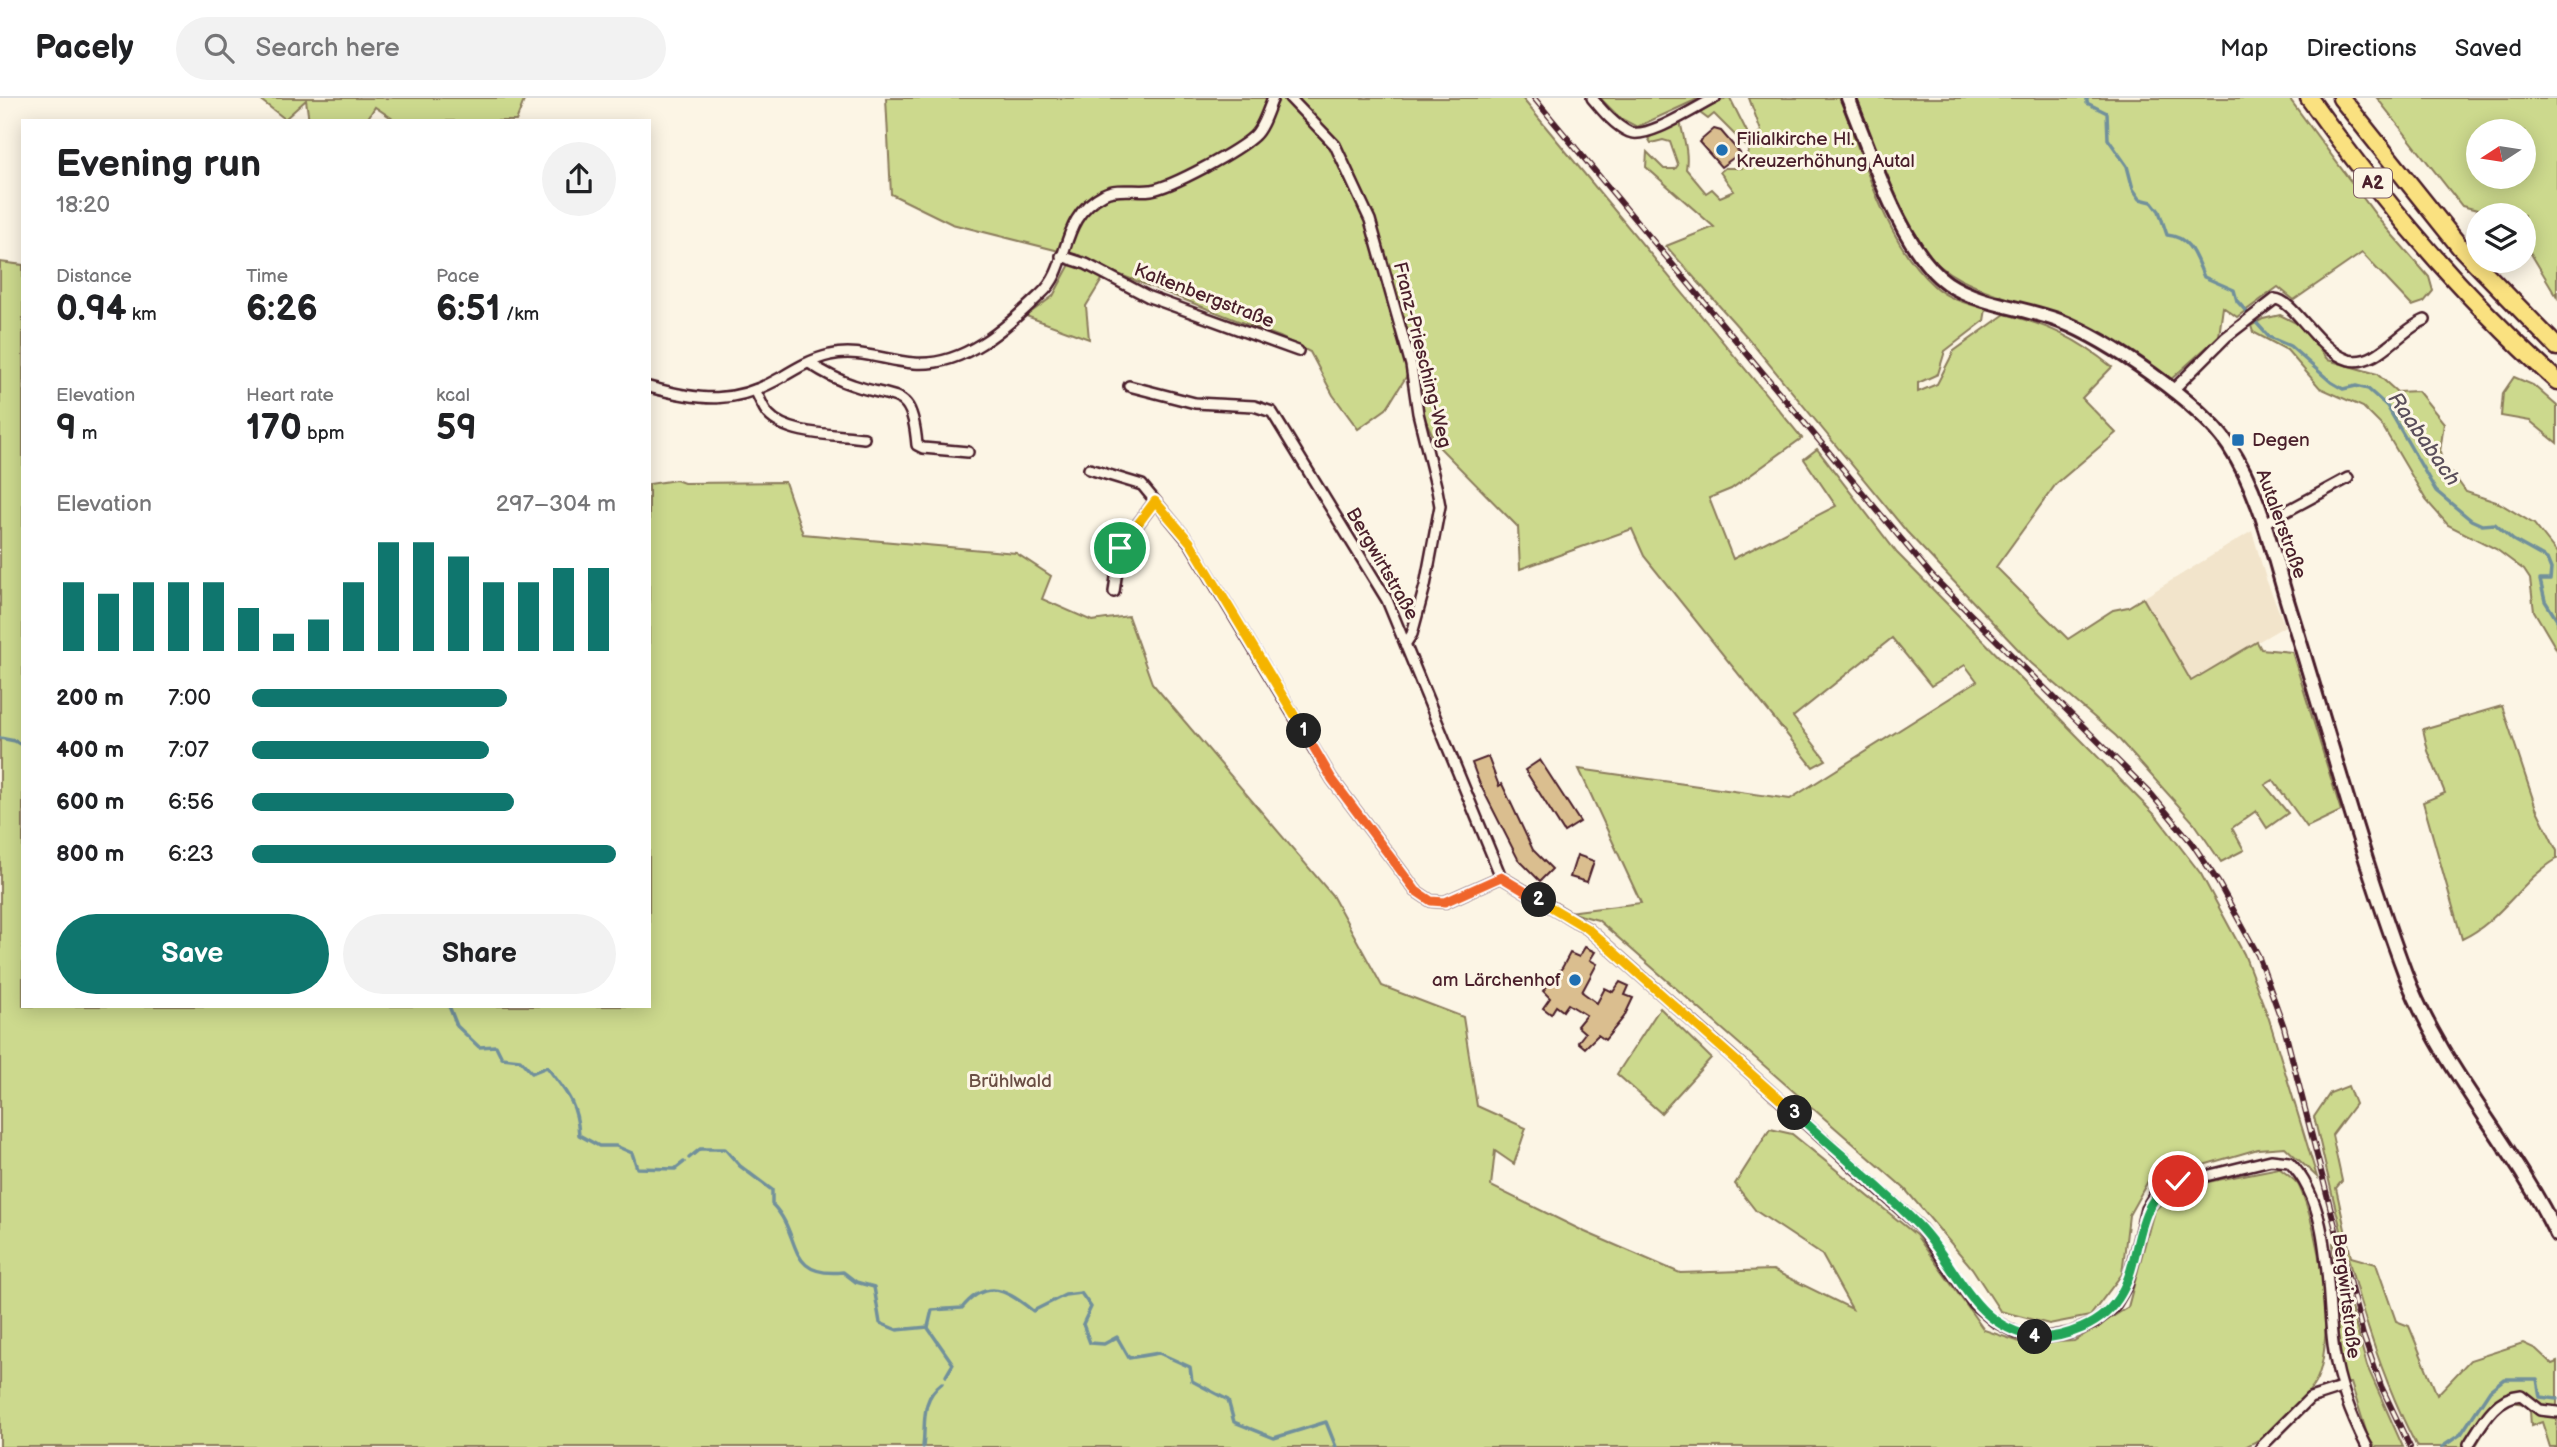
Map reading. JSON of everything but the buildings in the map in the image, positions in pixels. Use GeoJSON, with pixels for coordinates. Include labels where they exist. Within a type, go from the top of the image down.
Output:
{"type":"FeatureCollection","features":[{"type":"Feature","properties":{"kind":"highway","name":"A2"},"geometry":{"type":"LineString","coordinates":[[2309,98],[2385,200],[2440,266],[2557,381]]}},
{"type":"Feature","properties":{"kind":"highway","name":"A2"},"geometry":{"type":"LineString","coordinates":[[2341,98],[2460,247],[2557,347]]}},
{"type":"Feature","properties":{"kind":"main road","name":"Autalerstraße"},"geometry":{"type":"LineString","coordinates":[[1849,98],[1917,254],[1947,282],[1982,299],[2061,321],[2113,351],[2172,391],[2212,424],[2229,446],[2263,524],[2360,839],[2406,975],[2436,1039],[2541,1202],[2557,1235]]}},
{"type":"Feature","properties":{"kind":"street"},"geometry":{"type":"LineString","coordinates":[[651,387],[713,399],[739,397],[809,363],[847,353],[916,363],[963,355],[1018,316],[1050,286],[1066,235],[1083,210],[1106,192],[1154,190],[1203,168],[1256,135],[1273,98]]}},
{"type":"Feature","properties":{"kind":"street","name":"Franz-Priesching-Weg"},"geometry":{"type":"LineString","coordinates":[[1290,98],[1335,145],[1370,220],[1411,365],[1440,506],[1424,586],[1406,643]]}},
{"type":"Feature","properties":{"kind":"street"},"geometry":{"type":"LineString","coordinates":[[1592,98],[1619,125],[1642,135],[1715,98]]}},
{"type":"Feature","properties":{"kind":"street","name":"Kaltenbergstraße"},"geometry":{"type":"LineString","coordinates":[[1061,256],[1086,264],[1149,297],[1298,351]]}},
{"type":"Feature","properties":{"kind":"street"},"geometry":{"type":"LineString","coordinates":[[2172,391],[2245,322],[2275,299],[2282,300],[2328,349],[2356,361],[2373,356],[2425,320]]}},
{"type":"Feature","properties":{"kind":"street"},"geometry":{"type":"LineString","coordinates":[[809,363],[830,376],[856,386],[901,397],[911,410],[917,445],[923,448],[968,452]]}},
{"type":"Feature","properties":{"kind":"street","name":"Bergwirtstraße"},"geometry":{"type":"LineString","coordinates":[[1129,386],[1195,403],[1254,406],[1272,412],[1387,600],[1501,877],[1588,929],[1920,1227],[1974,1304],[1994,1321],[2017,1333],[2043,1338],[2070,1334],[2094,1323],[2114,1307],[2135,1260],[2146,1209],[2165,1186],[2271,1160],[2289,1162],[2305,1183],[2326,1246],[2333,1349],[2341,1388],[2367,1447]]}},
{"type":"Feature","properties":{"kind":"street"},"geometry":{"type":"LineString","coordinates":[[755,390],[768,414],[793,428],[864,438]]}},
{"type":"Feature","properties":{"kind":"street"},"geometry":{"type":"LineString","coordinates":[[1089,469],[1142,485],[1190,542],[1332,779],[1416,891],[1431,901],[1445,902],[1501,877]]}},
{"type":"Feature","properties":{"kind":"street"},"geometry":{"type":"LineString","coordinates":[[2263,524],[2348,478]]}},
{"type":"Feature","properties":{"kind":"street"},"geometry":{"type":"LineString","coordinates":[[1114,592],[1120,548],[1155,501]]}},
{"type":"Feature","properties":{"kind":"street"},"geometry":{"type":"LineString","coordinates":[[2261,1447],[2310,1398],[2341,1388]]}},
{"type":"Feature","properties":{"kind":"street"},"geometry":{"type":"LineString","coordinates":[[2469,1444],[2485,1419],[2509,1396],[2521,1395],[2540,1410],[2557,1412]]}},
{"type":"Feature","properties":{"kind":"shaded area"},"geometry":{"type":"Polygon","coordinates":[[[2252,531],[2266,579],[2285,626],[2191,681],[2143,598],[2252,531]]]}},
{"type":"Feature","properties":{"kind":"green space"},"geometry":{"type":"Polygon","coordinates":[[[258,98],[525,98],[517,119],[393,119],[375,107],[367,119],[309,119],[306,100],[285,119],[258,98]]]}},
{"type":"Feature","properties":{"kind":"green space"},"geometry":{"type":"Polygon","coordinates":[[[886,98],[1522,98],[1802,438],[1731,489],[1709,498],[1733,559],[1836,506],[1804,459],[1817,449],[1897,553],[2157,817],[2201,874],[2244,954],[2269,1019],[2317,1177],[2285,1147],[2258,1149],[2148,1181],[2129,1215],[2122,1274],[2090,1316],[2049,1324],[2000,1311],[1972,1268],[1905,1189],[1598,920],[1568,912],[1641,903],[1579,769],[1790,799],[1977,681],[1965,665],[1931,686],[1892,638],[1793,717],[1826,760],[1813,767],[1644,556],[1632,529],[1520,569],[1518,527],[1437,445],[1406,377],[1386,409],[1358,429],[1333,395],[1310,352],[1280,337],[1108,270],[1086,306],[1089,339],[1026,316],[1053,296],[1075,255],[952,224],[891,194],[886,98]]]}},
{"type":"Feature","properties":{"kind":"green space"},"geometry":{"type":"Polygon","coordinates":[[[1600,98],[1700,98],[1637,127],[1620,118],[1600,98]]]}},
{"type":"Feature","properties":{"kind":"green space"},"geometry":{"type":"Polygon","coordinates":[[[1730,98],[1750,138],[1746,146],[1714,114],[1708,119],[1700,113],[1730,98]]]}},
{"type":"Feature","properties":{"kind":"green space"},"geometry":{"type":"Polygon","coordinates":[[[1749,98],[1840,98],[1877,198],[1901,246],[1916,267],[1939,290],[1958,300],[1986,309],[1984,321],[1945,351],[1938,374],[1918,383],[1918,392],[1937,384],[1954,351],[2005,314],[2062,334],[2112,367],[2082,398],[2116,433],[2056,484],[1996,567],[2068,639],[2113,610],[2128,607],[2143,598],[2191,681],[2257,642],[2261,649],[2292,652],[2341,811],[2307,827],[2273,780],[2265,785],[2288,813],[2267,828],[2256,811],[2232,828],[2244,850],[2221,862],[2195,824],[2116,736],[2031,663],[1907,532],[1747,337],[1666,246],[1714,227],[1646,167],[1647,152],[1664,169],[1675,169],[1678,165],[1670,142],[1663,140],[1651,143],[1648,138],[1680,121],[1686,150],[1686,169],[1706,193],[1712,189],[1720,197],[1734,191],[1720,172],[1725,168],[1742,168],[1753,138],[1761,131],[1749,98]]]}},
{"type":"Feature","properties":{"kind":"green space"},"geometry":{"type":"Polygon","coordinates":[[[1857,98],[2289,98],[2381,222],[2429,277],[2433,291],[2424,302],[2412,306],[2362,253],[2294,300],[2278,287],[2237,317],[2223,307],[2219,336],[2168,382],[2091,336],[2027,305],[1963,281],[1935,262],[1923,249],[1903,216],[1885,176],[1857,98]]]}},
{"type":"Feature","properties":{"kind":"green space"},"geometry":{"type":"Polygon","coordinates":[[[2377,98],[2557,98],[2557,297],[2536,262],[2536,203],[2466,203],[2466,207],[2462,206],[2377,98]]]}},
{"type":"Feature","properties":{"kind":"green space","name":"Brühlwald"},"geometry":{"type":"Polygon","coordinates":[[[0,262],[21,265],[21,1008],[651,1008],[651,484],[676,480],[684,483],[785,482],[803,534],[1016,553],[1051,576],[1042,599],[1092,621],[1128,616],[1152,683],[1332,895],[1382,986],[1463,1017],[1477,1106],[1526,1128],[1514,1164],[1495,1151],[1491,1186],[1585,1232],[1680,1273],[1773,1270],[1852,1309],[1822,1255],[1756,1211],[1735,1184],[1770,1129],[1792,1134],[1916,1235],[1984,1330],[2026,1344],[2074,1341],[2128,1307],[2154,1211],[2177,1188],[2279,1168],[2299,1186],[2306,1205],[2319,1257],[2325,1317],[2325,1344],[2321,1368],[2313,1386],[2282,1421],[2245,1447],[0,1447],[0,262]]]}},
{"type":"Feature","properties":{"kind":"green space"},"geometry":{"type":"Polygon","coordinates":[[[2280,315],[2298,324],[2328,360],[2377,374],[2397,392],[2418,391],[2444,423],[2440,452],[2443,467],[2453,474],[2466,492],[2499,503],[2534,524],[2557,553],[2557,650],[2534,611],[2530,579],[2524,570],[2496,549],[2448,525],[2426,500],[2383,427],[2363,407],[2320,388],[2287,350],[2253,332],[2251,326],[2263,319],[2280,315]]]}},
{"type":"Feature","properties":{"kind":"green space"},"geometry":{"type":"Polygon","coordinates":[[[2514,377],[2533,385],[2557,406],[2557,443],[2530,421],[2501,416],[2503,393],[2514,377]]]}},
{"type":"Feature","properties":{"kind":"green space"},"geometry":{"type":"Polygon","coordinates":[[[2502,706],[2536,808],[2557,851],[2557,859],[2532,878],[2488,922],[2462,939],[2423,802],[2445,793],[2428,751],[2423,729],[2502,706]]]}},
{"type":"Feature","properties":{"kind":"green space"},"geometry":{"type":"Polygon","coordinates":[[[1660,1008],[1711,1058],[1661,1113],[1617,1074],[1660,1008]]]}},
{"type":"Feature","properties":{"kind":"green space"},"geometry":{"type":"Polygon","coordinates":[[[2348,1086],[2355,1104],[2332,1135],[2342,1181],[2336,1188],[2351,1257],[2376,1264],[2396,1321],[2409,1326],[2437,1395],[2470,1360],[2523,1343],[2536,1349],[2552,1364],[2557,1362],[2557,1447],[2550,1447],[2542,1422],[2531,1426],[2530,1411],[2526,1404],[2509,1402],[2495,1414],[2475,1447],[2417,1447],[2398,1408],[2368,1327],[2344,1243],[2314,1117],[2330,1093],[2348,1086]]]}},
{"type":"Feature","properties":{"kind":"green space"},"geometry":{"type":"Polygon","coordinates":[[[2333,1242],[2367,1366],[2403,1447],[2375,1447],[2368,1437],[2351,1383],[2345,1383],[2336,1322],[2333,1242]]]}},
{"type":"Feature","properties":{"kind":"waterway","name":"Raababach"},"geometry":{"type":"LineString","coordinates":[[2087,98],[2087,103],[2107,113],[2108,139],[2127,166],[2133,189],[2140,199],[2152,202],[2159,211],[2167,235],[2187,244],[2204,277],[2234,290],[2237,301],[2269,337],[2290,346],[2331,382],[2343,389],[2356,386],[2368,389],[2387,406],[2436,491],[2471,520],[2482,525],[2495,524],[2513,540],[2547,559],[2551,569],[2550,580],[2540,580],[2545,601],[2557,620]]}},
{"type":"Feature","properties":{"kind":"waterway"},"geometry":{"type":"LineString","coordinates":[[0,738],[21,745]]}},
{"type":"Feature","properties":{"kind":"waterway"},"geometry":{"type":"LineString","coordinates":[[450,1008],[457,1026],[479,1047],[496,1046],[502,1058],[520,1060],[532,1073],[547,1067],[573,1106],[579,1135],[599,1146],[616,1146],[632,1153],[637,1168],[675,1169],[684,1162]]}},
{"type":"Feature","properties":{"kind":"waterway"},"geometry":{"type":"LineString","coordinates":[[689,1158],[700,1149],[725,1149],[740,1166],[772,1190],[772,1204],[782,1216],[803,1261],[811,1268],[824,1272],[843,1272],[856,1282],[874,1287],[880,1323],[897,1330],[928,1327],[932,1310],[962,1308],[971,1298],[989,1290],[1006,1293],[1033,1311],[1065,1295],[1081,1293],[1091,1307],[1083,1324],[1090,1343],[1104,1344],[1117,1337],[1129,1358],[1159,1353],[1190,1367],[1192,1381],[1228,1400],[1234,1422],[1274,1438],[1326,1422],[1336,1447]]}},
{"type":"Feature","properties":{"kind":"waterway"},"geometry":{"type":"LineString","coordinates":[[928,1328],[953,1364],[946,1376]]}},
{"type":"Feature","properties":{"kind":"waterway"},"geometry":{"type":"LineString","coordinates":[[2442,1447],[2461,1434],[2490,1390],[2504,1379],[2537,1379],[2540,1397],[2557,1399]]}},
{"type":"Feature","properties":{"kind":"waterway"},"geometry":{"type":"LineString","coordinates":[[923,1447],[927,1404],[942,1383]]}},
{"type":"Feature","properties":{"kind":"railway"},"geometry":{"type":"LineString","coordinates":[[1534,98],[1932,576],[2152,795],[2192,843],[2218,882],[2258,955],[2284,1027],[2363,1335],[2381,1386],[2410,1447]]}},
{"type":"Feature","properties":{"kind":"place","name":"Filialkirche Hl. Kreuzerhöhung Autal"},"geometry":{"type":"Point","coordinates":[1722,150]}},
{"type":"Feature","properties":{"kind":"place","name":"Degen"},"geometry":{"type":"Point","coordinates":[2238,440]}},
{"type":"Feature","properties":{"kind":"place","name":"am Lärchenhof"},"geometry":{"type":"Point","coordinates":[1575,980]}},
{"type":"Feature","properties":{"kind":"route"},"geometry":{"type":"LineString","coordinates":[[1120,548],[1155,501],[1190,542],[1332,779],[1416,891],[1431,901],[1445,902],[1501,877],[1588,929],[1920,1227],[1946,1260],[1974,1304],[1994,1321],[2017,1333],[2043,1338],[2070,1334],[2094,1323],[2114,1307],[2127,1285],[2146,1209],[2154,1196],[2165,1186],[2178,1181]]}}]}
